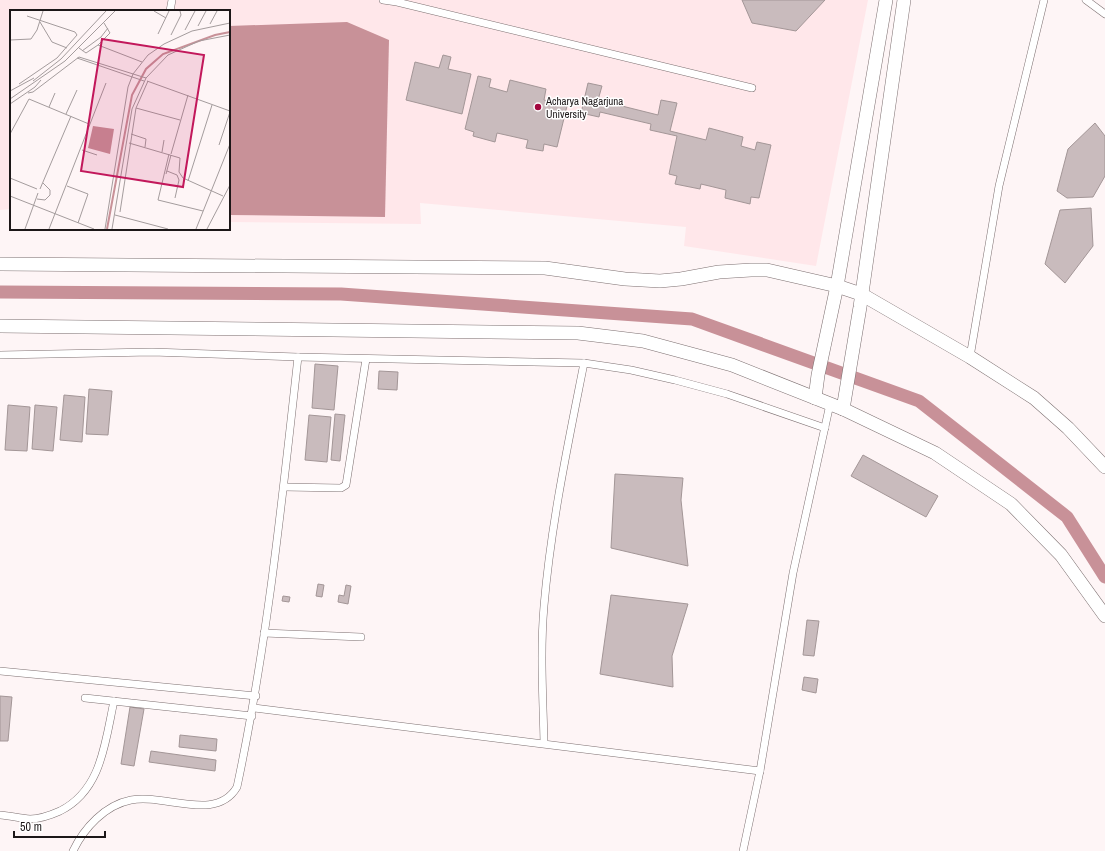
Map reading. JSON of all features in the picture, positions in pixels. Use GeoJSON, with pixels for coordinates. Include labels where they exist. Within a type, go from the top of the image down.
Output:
{"type":"FeatureCollection","features":[{"type":"Feature","properties":{"kind":"street"},"geometry":{"type":"LineString","coordinates":[[815,398],[818,375],[835,299],[886,0]]}},
{"type":"Feature","properties":{"kind":"street"},"geometry":{"type":"LineString","coordinates":[[843,409],[904,0]]}},
{"type":"Feature","properties":{"kind":"street"},"geometry":{"type":"LineString","coordinates":[[0,264],[545,268],[660,281],[751,270],[767,270],[837,286],[860,300],[970,357],[1034,398],[1068,428],[1105,467]]}},
{"type":"Feature","properties":{"kind":"street"},"geometry":{"type":"LineString","coordinates":[[0,326],[578,333],[643,341],[732,365],[843,409],[935,453],[1011,504],[1061,555],[1105,616]]}},
{"type":"Feature","properties":{"kind":"lane"},"geometry":{"type":"LineString","coordinates":[[170,10],[172,0]]}},
{"type":"Feature","properties":{"kind":"lane"},"geometry":{"type":"LineString","coordinates":[[383,0],[397,1],[752,88]]}},
{"type":"Feature","properties":{"kind":"lane"},"geometry":{"type":"LineString","coordinates":[[970,357],[999,186],[1044,0]]}},
{"type":"Feature","properties":{"kind":"lane"},"geometry":{"type":"LineString","coordinates":[[1086,0],[1105,14]]}},
{"type":"Feature","properties":{"kind":"lane"},"geometry":{"type":"LineString","coordinates":[[0,355],[152,352],[366,359],[584,363],[631,370],[727,394],[825,428]]}},
{"type":"Feature","properties":{"kind":"lane"},"geometry":{"type":"LineString","coordinates":[[73,851],[86,830],[99,816],[122,802],[142,798],[216,805],[228,799],[237,787],[256,696],[284,487],[298,357]]}},
{"type":"Feature","properties":{"kind":"lane"},"geometry":{"type":"LineString","coordinates":[[284,487],[341,488],[346,485],[366,359]]}},
{"type":"Feature","properties":{"kind":"lane"},"geometry":{"type":"LineString","coordinates":[[544,743],[542,661],[544,608],[557,504],[584,363]]}},
{"type":"Feature","properties":{"kind":"lane"},"geometry":{"type":"LineString","coordinates":[[743,851],[760,771],[793,573],[830,404]]}},
{"type":"Feature","properties":{"kind":"lane"},"geometry":{"type":"LineString","coordinates":[[264,633],[361,636]]}},
{"type":"Feature","properties":{"kind":"lane"},"geometry":{"type":"LineString","coordinates":[[0,671],[256,696]]}},
{"type":"Feature","properties":{"kind":"lane"},"geometry":{"type":"LineString","coordinates":[[85,698],[252,716]]}},
{"type":"Feature","properties":{"kind":"lane"},"geometry":{"type":"LineString","coordinates":[[0,815],[31,819],[54,814],[70,806],[82,796],[98,771],[114,701]]}},
{"type":"Feature","properties":{"kind":"lane"},"geometry":{"type":"LineString","coordinates":[[254,708],[760,771]]}},
{"type":"Feature","properties":{"kind":"shaded area","name":"Acharya Nagarjuna University"},"geometry":{"type":"Polygon","coordinates":[[[0,0],[868,0],[816,266],[684,246],[686,227],[420,203],[421,224],[230,222],[230,10],[10,10],[10,209],[0,210],[0,0]]]}},
{"type":"Feature","properties":{"kind":"shaded area"},"geometry":{"type":"Polygon","coordinates":[[[347,22],[389,40],[385,217],[230,215],[230,26],[347,22]]]}},
{"type":"Feature","properties":{"kind":"building"},"geometry":{"type":"Polygon","coordinates":[[[742,0],[825,0],[796,31],[752,23],[742,0]]]}},
{"type":"Feature","properties":{"kind":"building"},"geometry":{"type":"Polygon","coordinates":[[[443,55],[451,57],[448,69],[471,74],[462,114],[406,100],[415,62],[439,68],[443,55]]]}},
{"type":"Feature","properties":{"kind":"building"},"geometry":{"type":"Polygon","coordinates":[[[478,76],[491,79],[489,87],[507,92],[510,80],[546,89],[544,100],[567,106],[557,147],[544,144],[543,151],[526,148],[528,140],[497,133],[495,142],[473,136],[474,132],[465,129],[478,76]]]}},
{"type":"Feature","properties":{"kind":"building"},"geometry":{"type":"Polygon","coordinates":[[[588,83],[602,86],[598,100],[658,115],[661,100],[677,103],[670,131],[706,140],[709,128],[743,137],[741,146],[755,150],[757,142],[771,145],[759,198],[751,197],[750,204],[725,198],[726,190],[701,184],[700,189],[675,184],[677,176],[669,174],[677,136],[650,130],[651,124],[600,112],[599,117],[581,113],[588,83]]]}},
{"type":"Feature","properties":{"kind":"building"},"geometry":{"type":"Polygon","coordinates":[[[1095,123],[1105,136],[1105,176],[1093,197],[1067,198],[1057,191],[1068,149],[1095,123]]]}},
{"type":"Feature","properties":{"kind":"building"},"geometry":{"type":"Polygon","coordinates":[[[1091,208],[1093,246],[1065,283],[1045,264],[1060,210],[1091,208]]]}},
{"type":"Feature","properties":{"kind":"building"},"geometry":{"type":"Polygon","coordinates":[[[315,364],[338,366],[334,410],[312,408],[315,364]]]}},
{"type":"Feature","properties":{"kind":"building"},"geometry":{"type":"Polygon","coordinates":[[[379,371],[398,372],[397,390],[378,389],[379,371]]]}},
{"type":"Feature","properties":{"kind":"building"},"geometry":{"type":"Polygon","coordinates":[[[89,389],[112,391],[108,435],[86,434],[89,389]]]}},
{"type":"Feature","properties":{"kind":"building"},"geometry":{"type":"Polygon","coordinates":[[[64,395],[85,397],[82,442],[60,440],[64,395]]]}},
{"type":"Feature","properties":{"kind":"building"},"geometry":{"type":"Polygon","coordinates":[[[8,405],[30,407],[27,451],[5,450],[8,405]]]}},
{"type":"Feature","properties":{"kind":"building"},"geometry":{"type":"Polygon","coordinates":[[[35,405],[57,407],[53,451],[32,449],[35,405]]]}},
{"type":"Feature","properties":{"kind":"building"},"geometry":{"type":"Polygon","coordinates":[[[335,414],[345,415],[340,461],[331,460],[335,414]]]}},
{"type":"Feature","properties":{"kind":"building"},"geometry":{"type":"Polygon","coordinates":[[[309,415],[331,417],[327,462],[305,460],[309,415]]]}},
{"type":"Feature","properties":{"kind":"building"},"geometry":{"type":"Polygon","coordinates":[[[863,455],[938,496],[926,517],[851,476],[863,455]]]}},
{"type":"Feature","properties":{"kind":"building"},"geometry":{"type":"Polygon","coordinates":[[[615,474],[683,478],[681,500],[688,566],[611,548],[615,474]]]}},
{"type":"Feature","properties":{"kind":"building"},"geometry":{"type":"Polygon","coordinates":[[[318,584],[324,585],[322,597],[316,596],[318,584]]]}},
{"type":"Feature","properties":{"kind":"building"},"geometry":{"type":"Polygon","coordinates":[[[346,585],[351,586],[348,604],[338,602],[339,595],[344,596],[346,585]]]}},
{"type":"Feature","properties":{"kind":"building"},"geometry":{"type":"Polygon","coordinates":[[[611,595],[688,604],[672,656],[673,687],[600,674],[611,595]]]}},
{"type":"Feature","properties":{"kind":"building"},"geometry":{"type":"Polygon","coordinates":[[[283,596],[290,597],[289,602],[282,601],[283,596]]]}},
{"type":"Feature","properties":{"kind":"building"},"geometry":{"type":"Polygon","coordinates":[[[807,620],[819,621],[814,656],[803,655],[807,620]]]}},
{"type":"Feature","properties":{"kind":"building"},"geometry":{"type":"Polygon","coordinates":[[[804,677],[818,679],[816,693],[802,690],[804,677]]]}},
{"type":"Feature","properties":{"kind":"building"},"geometry":{"type":"Polygon","coordinates":[[[0,696],[12,697],[8,741],[0,741],[0,696]]]}},
{"type":"Feature","properties":{"kind":"building"},"geometry":{"type":"Polygon","coordinates":[[[130,707],[144,709],[134,766],[121,764],[130,707]]]}},
{"type":"Feature","properties":{"kind":"building"},"geometry":{"type":"Polygon","coordinates":[[[180,735],[217,739],[216,751],[179,747],[180,735]]]}},
{"type":"Feature","properties":{"kind":"building"},"geometry":{"type":"Polygon","coordinates":[[[151,751],[216,760],[215,771],[149,762],[151,751]]]}},
{"type":"Feature","properties":{"kind":"waterway"},"geometry":{"type":"LineString","coordinates":[[0,292],[341,294],[692,319],[919,401],[1067,517],[1105,577]]}},
{"type":"Feature","properties":{"kind":"place","name":"Acharya Nagarjuna University"},"geometry":{"type":"Point","coordinates":[538,107]}}]}
